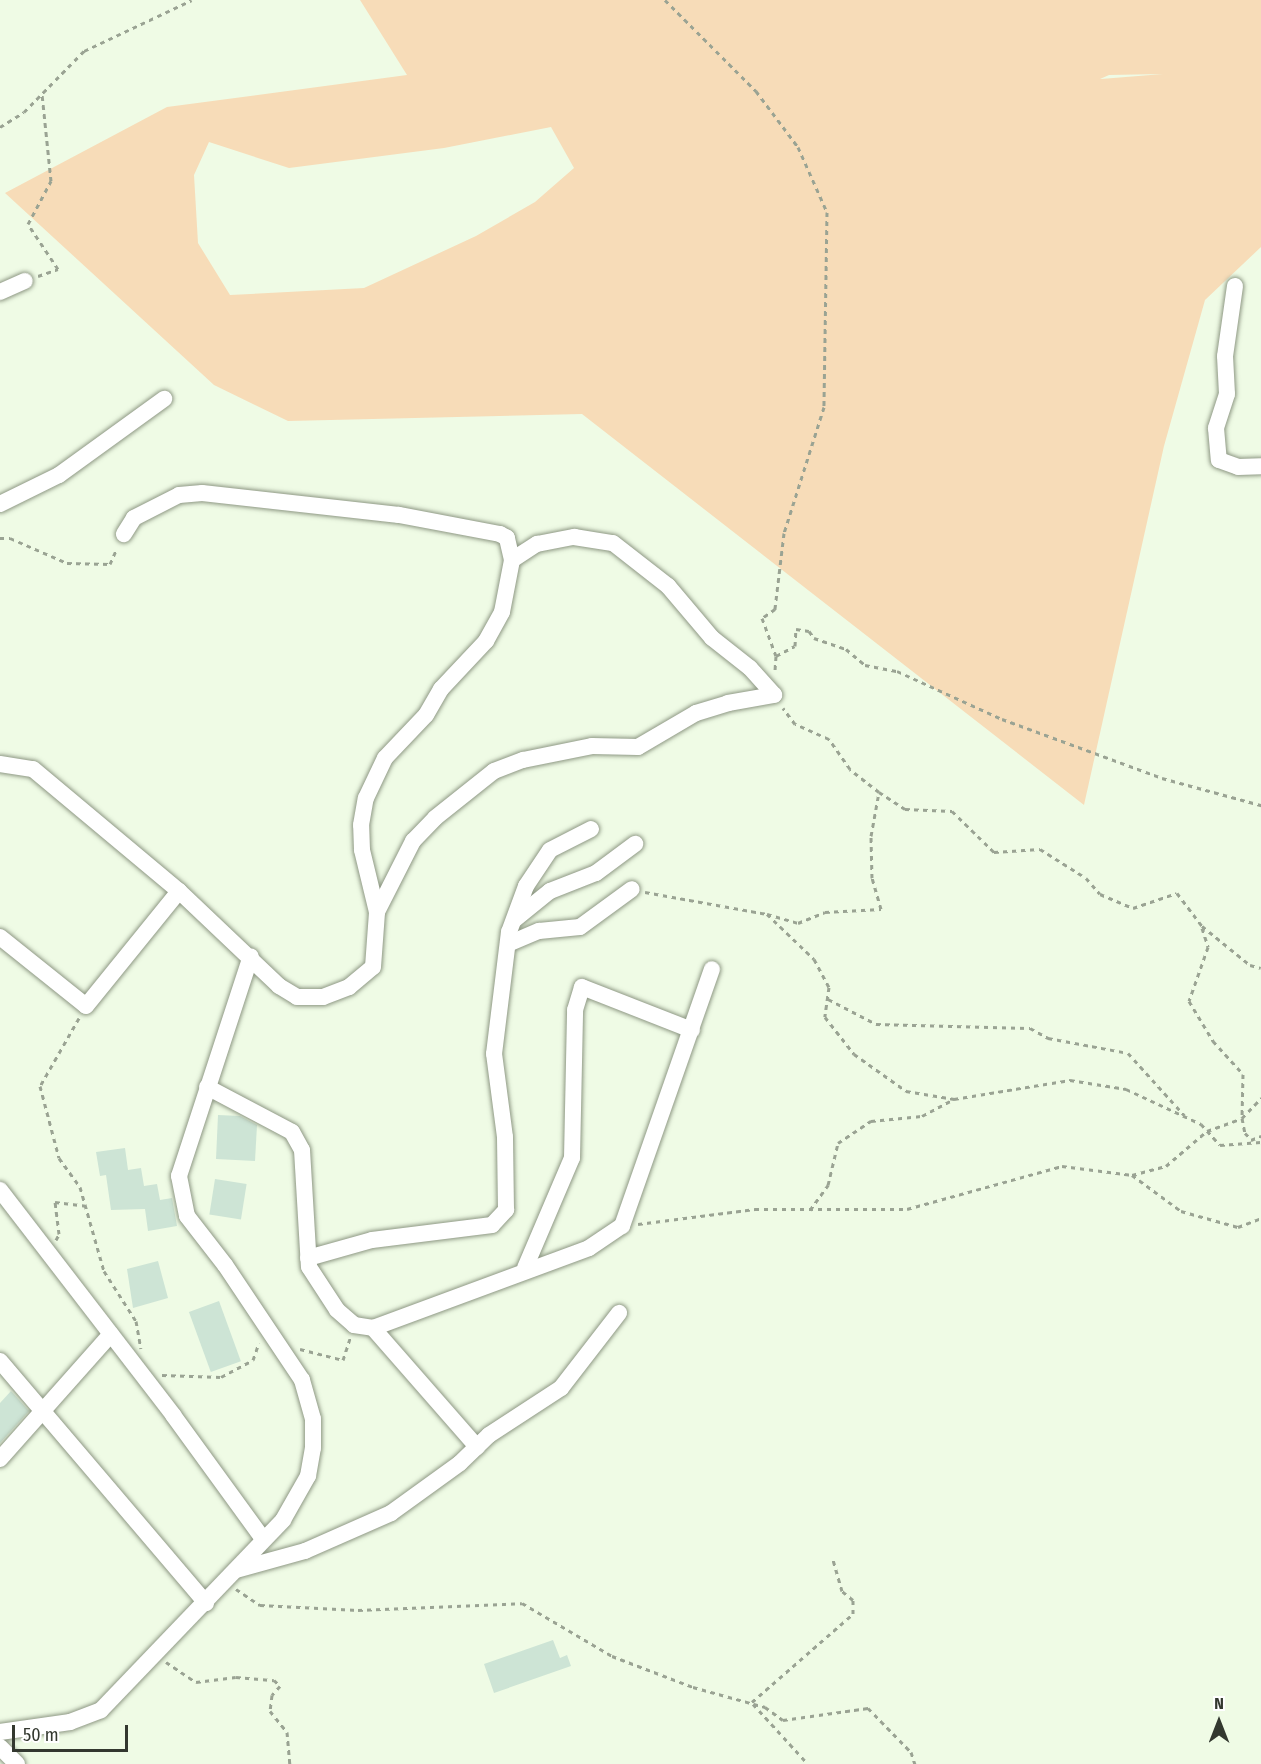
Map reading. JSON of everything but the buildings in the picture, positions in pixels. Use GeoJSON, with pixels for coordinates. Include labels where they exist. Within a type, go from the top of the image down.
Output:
{"type":"FeatureCollection","features":[{"type":"Feature","properties":{"kind":"street"},"geometry":{"type":"LineString","coordinates":[[0,292],[25,281]]}},
{"type":"Feature","properties":{"kind":"street"},"geometry":{"type":"LineString","coordinates":[[1235,286],[1225,356],[1227,394],[1216,428],[1219,460],[1238,467],[1261,466]]}},
{"type":"Feature","properties":{"kind":"street"},"geometry":{"type":"LineString","coordinates":[[0,504],[59,475],[164,399]]}},
{"type":"Feature","properties":{"kind":"street"},"geometry":{"type":"LineString","coordinates":[[0,764],[33,769],[179,891],[251,956],[279,986],[297,997],[323,997],[349,987],[373,968],[377,912],[362,849],[361,825],[366,798],[385,758],[426,715],[441,689],[486,641],[502,612],[512,560],[511,546],[500,534],[320,503],[202,493],[179,495],[134,518],[124,534]]}},
{"type":"Feature","properties":{"kind":"street"},"geometry":{"type":"LineString","coordinates":[[377,912],[413,841],[435,818],[494,771],[523,760],[592,746],[638,747],[696,713],[774,695],[750,668],[712,638],[668,586],[613,543],[574,537],[537,544],[512,560]]}},
{"type":"Feature","properties":{"kind":"street"},"geometry":{"type":"LineString","coordinates":[[308,1258],[372,1240],[492,1225],[506,1210],[505,1137],[494,1054],[508,944],[526,886],[550,849],[591,829]]}},
{"type":"Feature","properties":{"kind":"street"},"geometry":{"type":"LineString","coordinates":[[514,920],[550,891],[596,873],[635,844]]}},
{"type":"Feature","properties":{"kind":"street"},"geometry":{"type":"LineString","coordinates":[[508,944],[539,931],[580,927],[632,889]]}},
{"type":"Feature","properties":{"kind":"street"},"geometry":{"type":"LineString","coordinates":[[0,937],[86,1006],[179,891]]}},
{"type":"Feature","properties":{"kind":"street"},"geometry":{"type":"LineString","coordinates":[[0,1732],[60,1724],[101,1710],[157,1656],[283,1520],[308,1476],[314,1448],[309,1400],[302,1380],[225,1265],[198,1235],[185,1208],[179,1176],[251,956]]}},
{"type":"Feature","properties":{"kind":"street"},"geometry":{"type":"LineString","coordinates":[[207,1087],[292,1132],[302,1150],[308,1258],[338,1310],[354,1325],[373,1328],[525,1268],[589,1248],[622,1226],[712,969]]}},
{"type":"Feature","properties":{"kind":"street"},"geometry":{"type":"LineString","coordinates":[[525,1268],[572,1158],[575,1010],[582,987],[692,1030]]}},
{"type":"Feature","properties":{"kind":"street"},"geometry":{"type":"LineString","coordinates":[[0,1190],[140,1372],[263,1539]]}},
{"type":"Feature","properties":{"kind":"street"},"geometry":{"type":"LineString","coordinates":[[230,1576],[305,1551],[392,1513],[477,1447],[561,1388],[620,1313]]}},
{"type":"Feature","properties":{"kind":"street"},"geometry":{"type":"LineString","coordinates":[[373,1328],[477,1447]]}},
{"type":"Feature","properties":{"kind":"street"},"geometry":{"type":"LineString","coordinates":[[0,1459],[111,1334]]}},
{"type":"Feature","properties":{"kind":"street"},"geometry":{"type":"LineString","coordinates":[[0,1361],[44,1409],[206,1603]]}},
{"type":"Feature","properties":{"kind":"street"},"geometry":{"type":"LineString","coordinates":[[0,1747],[17,1764]]}},
{"type":"Feature","properties":{"kind":"path"},"geometry":{"type":"LineString","coordinates":[[0,128],[24,112],[84,51],[192,0]]}},
{"type":"Feature","properties":{"kind":"path"},"geometry":{"type":"LineString","coordinates":[[665,0],[756,91],[798,147],[827,212],[824,407],[784,533],[775,609],[762,618],[776,656],[774,695],[795,724],[829,739],[850,769],[905,809],[952,811],[994,852],[1040,849],[1086,878],[1100,894],[1133,908],[1177,893],[1202,926],[1250,965],[1261,968]]}},
{"type":"Feature","properties":{"kind":"path"},"geometry":{"type":"LineString","coordinates":[[25,281],[58,268],[28,224],[51,181],[42,94]]}},
{"type":"Feature","properties":{"kind":"path"},"geometry":{"type":"LineString","coordinates":[[0,538],[10,538],[67,563],[110,564],[124,534]]}},
{"type":"Feature","properties":{"kind":"path"},"geometry":{"type":"LineString","coordinates":[[776,656],[795,646],[796,629],[809,631],[814,638],[846,649],[865,665],[897,671],[1002,719],[1162,778],[1261,805]]}},
{"type":"Feature","properties":{"kind":"path"},"geometry":{"type":"LineString","coordinates":[[632,889],[767,914],[798,923],[825,912],[881,909],[872,878],[879,792]]}},
{"type":"Feature","properties":{"kind":"path"},"geometry":{"type":"LineString","coordinates":[[767,914],[814,959],[829,987],[825,1017],[854,1054],[906,1091],[954,1099]]}},
{"type":"Feature","properties":{"kind":"path"},"geometry":{"type":"LineString","coordinates":[[1202,926],[1208,947],[1189,1001],[1213,1041],[1243,1074],[1242,1118],[1245,1133],[1250,1141],[1261,1143]]}},
{"type":"Feature","properties":{"kind":"path"},"geometry":{"type":"LineString","coordinates":[[828,999],[876,1024],[1030,1028],[1048,1038],[1128,1053],[1186,1117]]}},
{"type":"Feature","properties":{"kind":"path"},"geometry":{"type":"LineString","coordinates":[[86,1006],[40,1086],[59,1158],[80,1187],[104,1271],[136,1321],[142,1343],[140,1372],[221,1377],[253,1360],[265,1324]]}},
{"type":"Feature","properties":{"kind":"path"},"geometry":{"type":"LineString","coordinates":[[810,1210],[828,1185],[838,1143],[871,1121],[922,1116],[954,1099],[1070,1080],[1126,1089],[1201,1124],[1220,1145],[1250,1141],[1261,1136]]}},
{"type":"Feature","properties":{"kind":"path"},"geometry":{"type":"LineString","coordinates":[[622,1226],[756,1209],[907,1209],[1062,1166],[1132,1175],[1166,1166],[1207,1131],[1242,1118],[1261,1098]]}},
{"type":"Feature","properties":{"kind":"path"},"geometry":{"type":"LineString","coordinates":[[1132,1175],[1181,1211],[1238,1227],[1261,1218]]}},
{"type":"Feature","properties":{"kind":"path"},"geometry":{"type":"LineString","coordinates":[[48,1253],[59,1234],[56,1202],[86,1206]]}},
{"type":"Feature","properties":{"kind":"path"},"geometry":{"type":"LineString","coordinates":[[278,1343],[344,1360],[354,1325]]}},
{"type":"Feature","properties":{"kind":"path"},"geometry":{"type":"LineString","coordinates":[[752,1702],[853,1614],[853,1600],[842,1591],[833,1560]]}},
{"type":"Feature","properties":{"kind":"path"},"geometry":{"type":"LineString","coordinates":[[230,1576],[260,1605],[358,1610],[522,1603],[612,1656],[693,1687],[752,1702],[783,1720],[868,1708],[911,1752],[915,1764]]}},
{"type":"Feature","properties":{"kind":"path"},"geometry":{"type":"LineString","coordinates":[[157,1656],[195,1682],[236,1677],[274,1680],[280,1686],[272,1695],[270,1711],[287,1732],[290,1764]]}},
{"type":"Feature","properties":{"kind":"path"},"geometry":{"type":"LineString","coordinates":[[752,1702],[808,1764]]}},
{"type":"Feature","properties":{"kind":"shaded area"},"geometry":{"type":"Polygon","coordinates":[[[360,0],[1261,0],[1261,247],[1205,300],[1164,446],[1084,805],[582,414],[288,421],[214,385],[5,193],[167,107],[407,75],[360,0]],[[1163,74],[1109,75],[1100,79],[1101,79],[1163,74]],[[551,127],[444,148],[289,168],[209,142],[194,175],[198,243],[230,295],[364,288],[476,236],[535,202],[574,168],[551,127]]]}}]}
